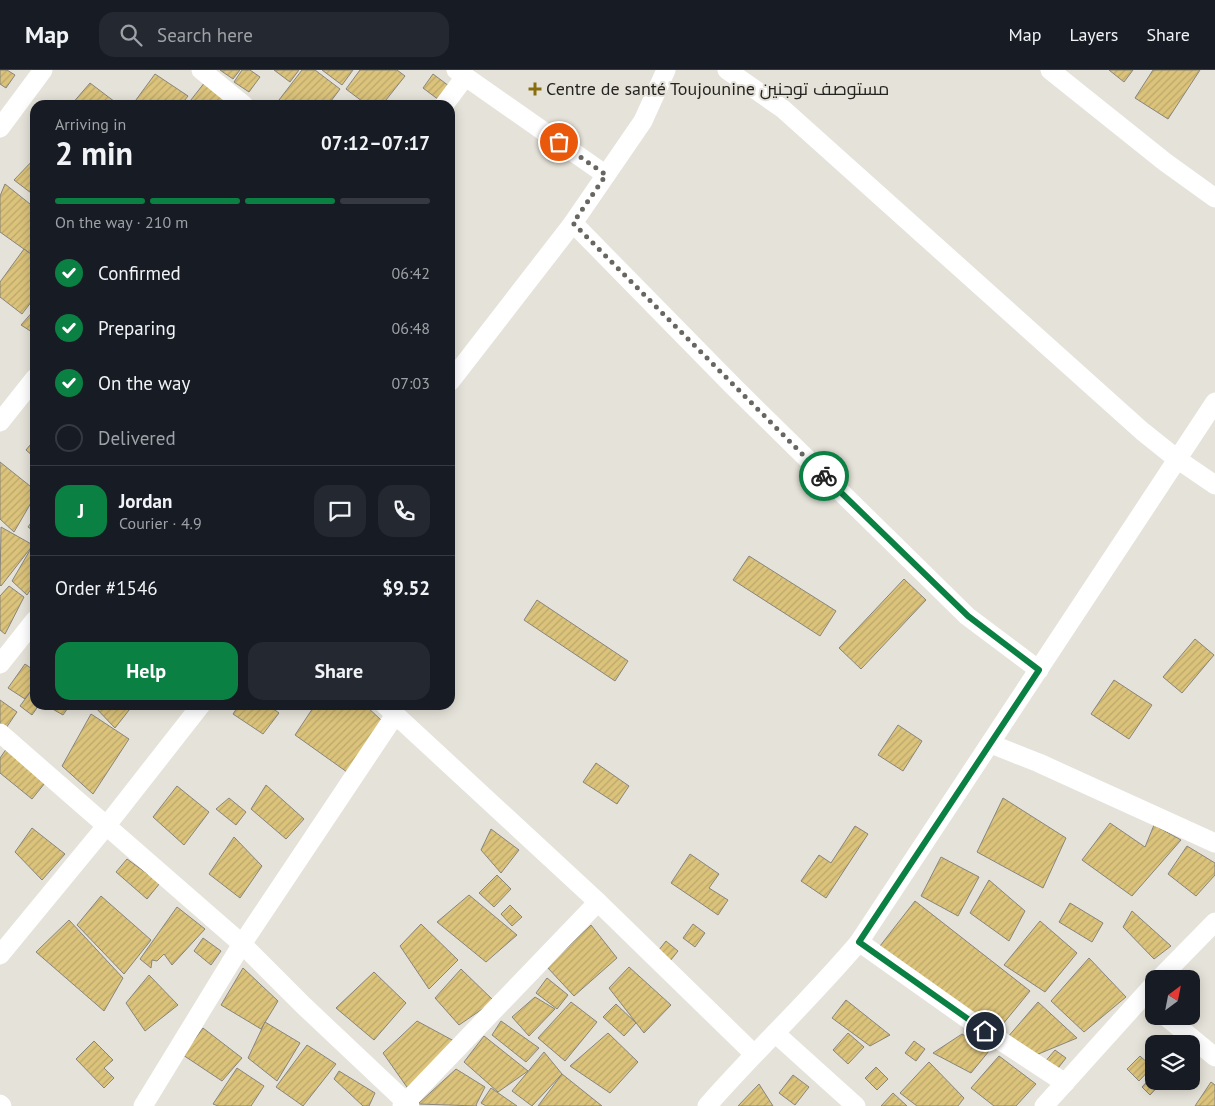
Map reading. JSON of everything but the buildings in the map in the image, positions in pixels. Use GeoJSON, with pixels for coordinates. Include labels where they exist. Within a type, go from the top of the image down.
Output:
{"type":"FeatureCollection","features":[{"type":"Feature","properties":{"kind":"street"},"geometry":{"type":"LineString","coordinates":[[0,128],[44,70]]}},
{"type":"Feature","properties":{"kind":"street"},"geometry":{"type":"LineString","coordinates":[[200,70],[238,100]]}},
{"type":"Feature","properties":{"kind":"street"},"geometry":{"type":"LineString","coordinates":[[455,376],[573,223],[643,121],[666,70]]}},
{"type":"Feature","properties":{"kind":"street"},"geometry":{"type":"LineString","coordinates":[[727,70],[783,109],[1177,459],[1215,485]]}},
{"type":"Feature","properties":{"kind":"street"},"geometry":{"type":"LineString","coordinates":[[1050,70],[1165,162],[1215,198]]}},
{"type":"Feature","properties":{"kind":"street"},"geometry":{"type":"LineString","coordinates":[[447,100],[461,74],[606,175]]}},
{"type":"Feature","properties":{"kind":"street"},"geometry":{"type":"LineString","coordinates":[[573,223],[733,386],[968,616],[1039,670]]}},
{"type":"Feature","properties":{"kind":"street"},"geometry":{"type":"LineString","coordinates":[[0,422],[30,384]]}},
{"type":"Feature","properties":{"kind":"street"},"geometry":{"type":"LineString","coordinates":[[707,1106],[753,1053],[822,986],[859,942],[992,744],[1215,402]]}},
{"type":"Feature","properties":{"kind":"street"},"geometry":{"type":"LineString","coordinates":[[0,664],[30,626]]}},
{"type":"Feature","properties":{"kind":"street"},"geometry":{"type":"LineString","coordinates":[[0,955],[108,825],[197,710]]}},
{"type":"Feature","properties":{"kind":"street"},"geometry":{"type":"LineString","coordinates":[[144,1106],[242,944],[390,710],[598,902],[753,1053]]}},
{"type":"Feature","properties":{"kind":"street"},"geometry":{"type":"LineString","coordinates":[[0,733],[108,825],[242,944],[406,1105],[598,902]]}},
{"type":"Feature","properties":{"kind":"street"},"geometry":{"type":"LineString","coordinates":[[992,744],[1215,842]]}},
{"type":"Feature","properties":{"kind":"street"},"geometry":{"type":"LineString","coordinates":[[1168,970],[1215,922]]}},
{"type":"Feature","properties":{"kind":"street"},"geometry":{"type":"LineString","coordinates":[[859,942],[969,1020],[1065,1083]]}},
{"type":"Feature","properties":{"kind":"street"},"geometry":{"type":"LineString","coordinates":[[1044,1106],[1145,1001]]}},
{"type":"Feature","properties":{"kind":"street"},"geometry":{"type":"LineString","coordinates":[[1175,1025],[1215,1057]]}},
{"type":"Feature","properties":{"kind":"street"},"geometry":{"type":"LineString","coordinates":[[775,1033],[856,1106]]}},
{"type":"Feature","properties":{"kind":"way so far"},"geometry":{"type":"LineString","coordinates":[[559,142],[606,175],[573,223],[824,476]]}},
{"type":"Feature","properties":{"kind":"place","name":"Centre de santé Toujounine مستوصف توجنين"},"geometry":{"type":"Point","coordinates":[535,89]}},
{"type":"Feature","properties":{"kind":"route"},"geometry":{"type":"LineString","coordinates":[[824,476],[968,616],[1039,670],[992,744],[859,942],[985,1031]]}}]}
